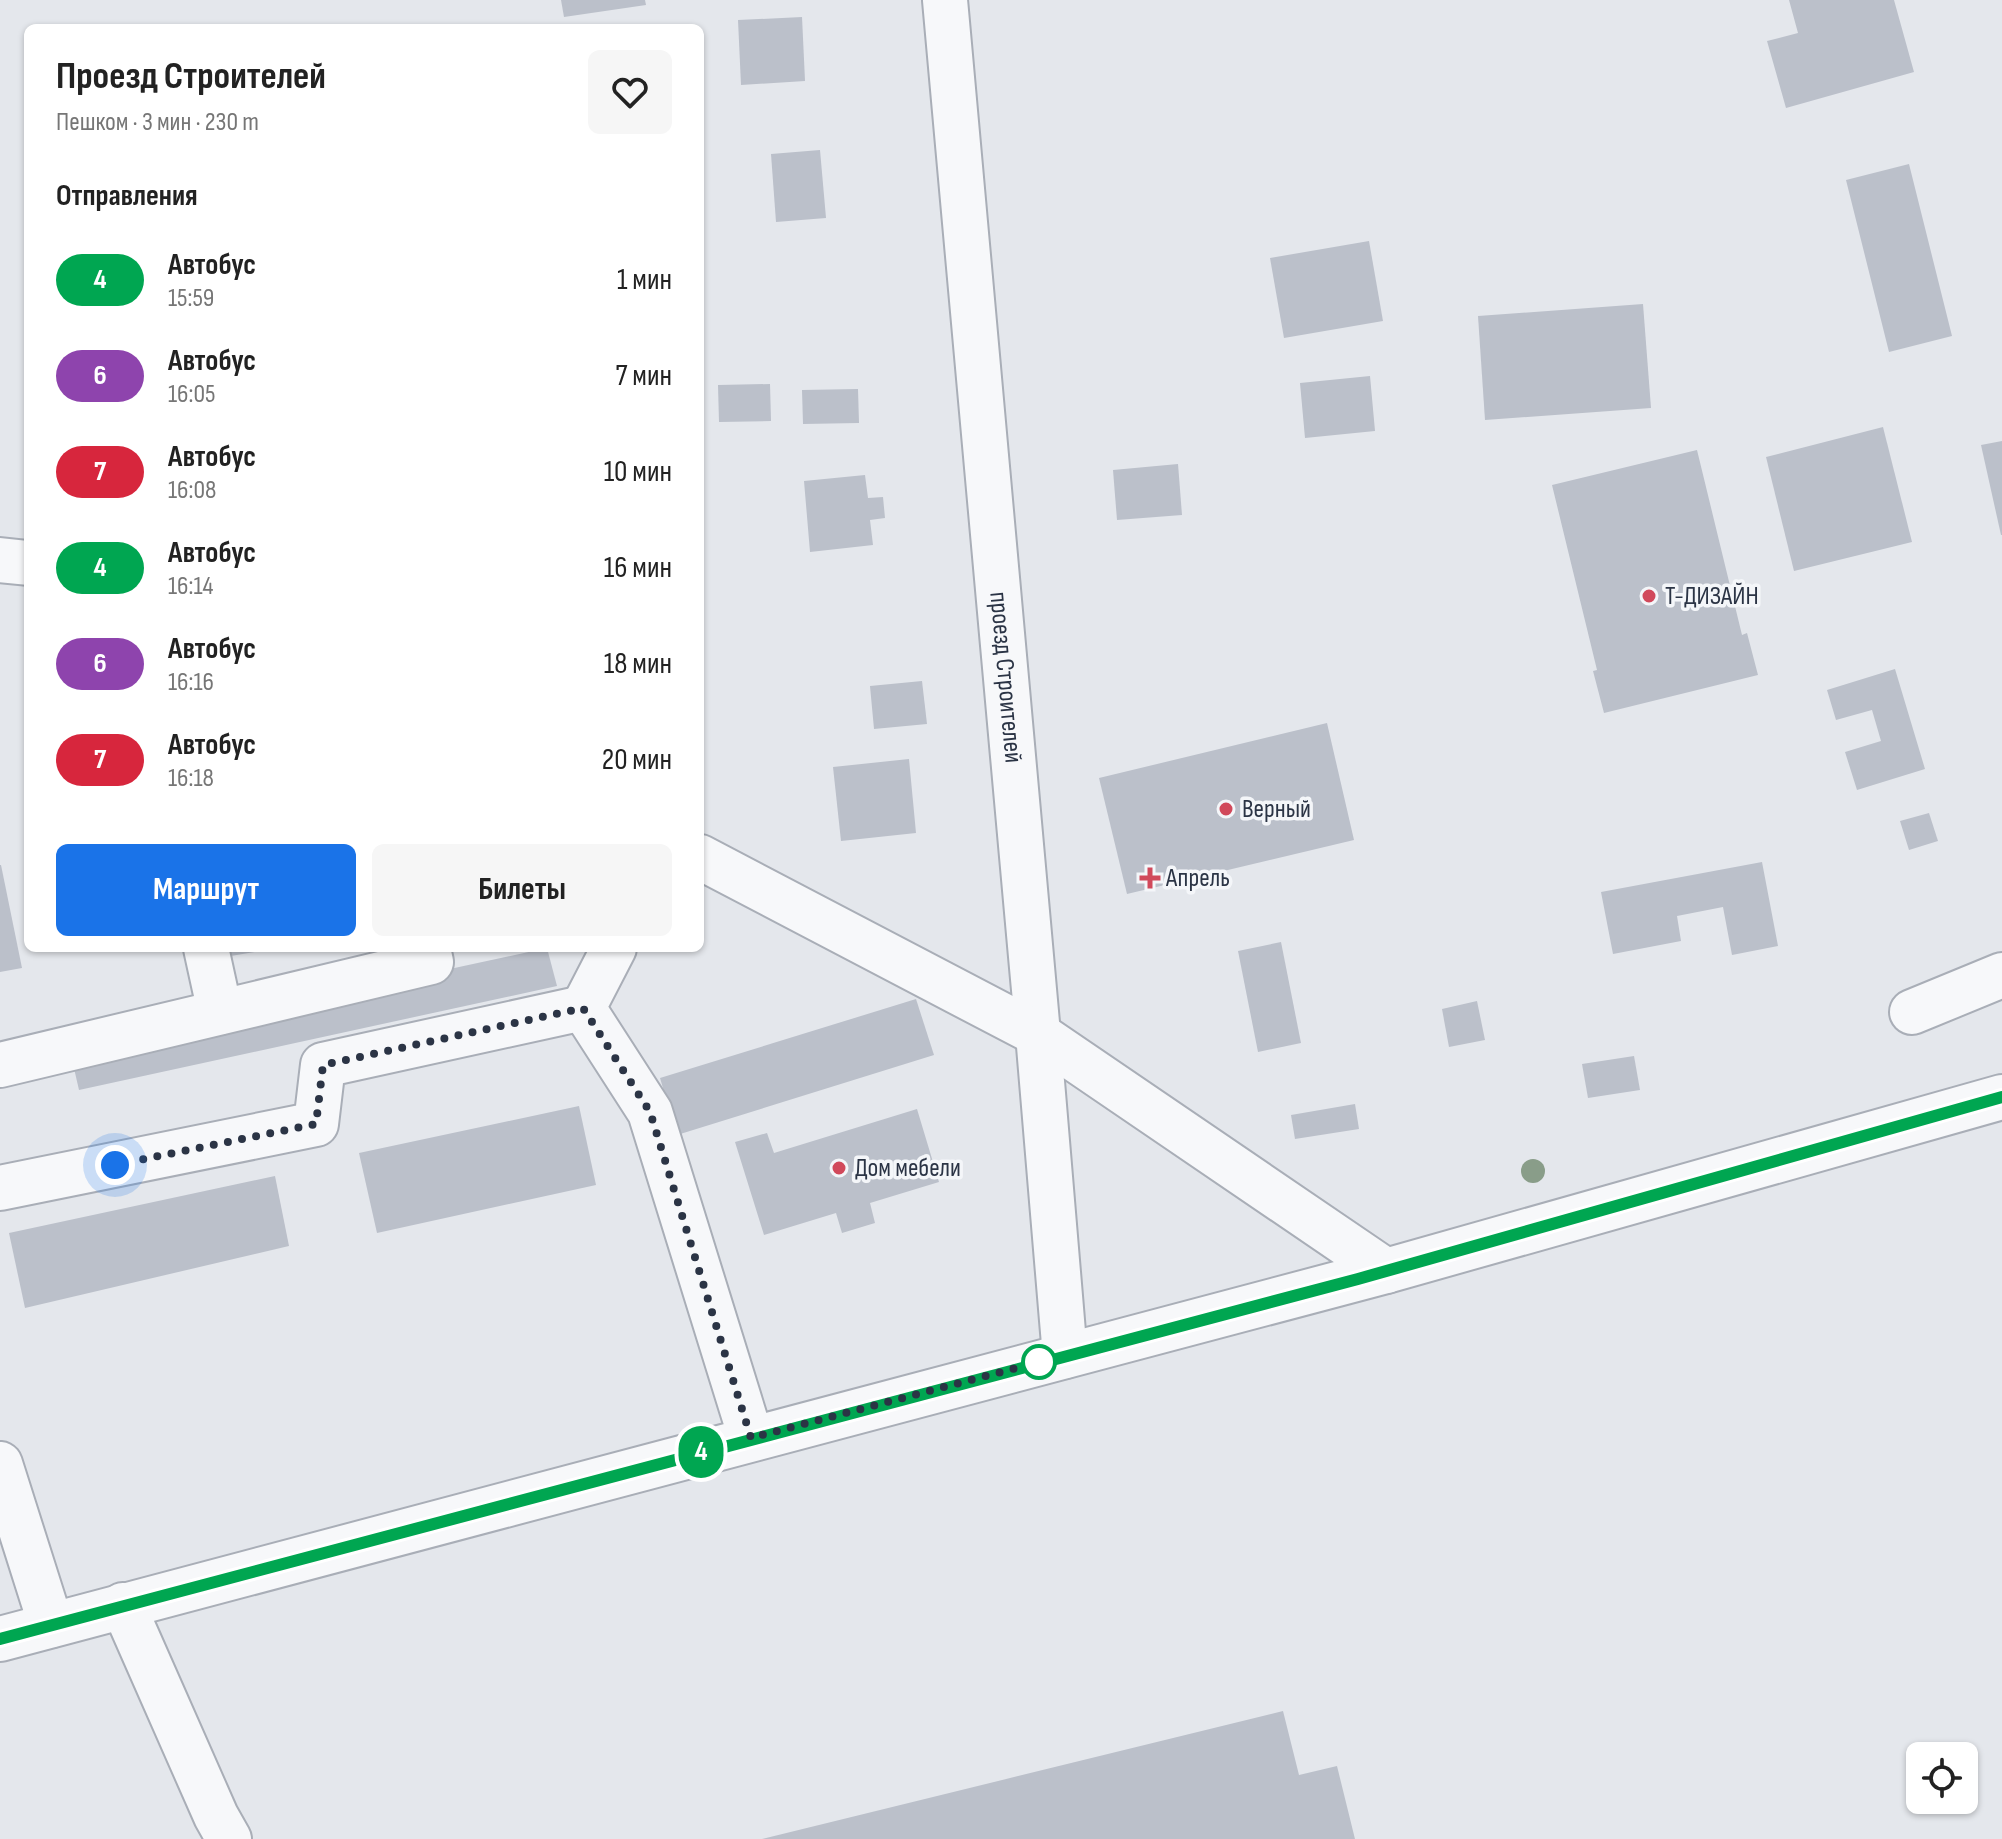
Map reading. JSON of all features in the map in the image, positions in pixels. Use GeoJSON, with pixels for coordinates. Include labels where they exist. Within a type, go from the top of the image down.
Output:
{"type":"FeatureCollection","features":[{"type":"Feature","properties":{"kind":"street","name":"проезд Строителей"},"geometry":{"type":"LineString","coordinates":[[945,0],[1065,1356]]}},
{"type":"Feature","properties":{"kind":"street"},"geometry":{"type":"LineString","coordinates":[[0,560],[24,563]]}},
{"type":"Feature","properties":{"kind":"street"},"geometry":{"type":"LineString","coordinates":[[704,859],[1038,1034],[1386,1271]]}},
{"type":"Feature","properties":{"kind":"street"},"geometry":{"type":"LineString","coordinates":[[207,952],[220,1012]]}},
{"type":"Feature","properties":{"kind":"street"},"geometry":{"type":"LineString","coordinates":[[0,1065],[220,1012],[332,966],[431,962],[429,952]]}},
{"type":"Feature","properties":{"kind":"street"},"geometry":{"type":"LineString","coordinates":[[583,1008],[612,952]]}},
{"type":"Feature","properties":{"kind":"street"},"geometry":{"type":"LineString","coordinates":[[1912,1012],[2002,975]]}},
{"type":"Feature","properties":{"kind":"street"},"geometry":{"type":"LineString","coordinates":[[0,1188],[316,1124],[323,1065],[583,1008]]}},
{"type":"Feature","properties":{"kind":"street"},"geometry":{"type":"LineString","coordinates":[[583,1008],[650,1112],[751,1438]]}},
{"type":"Feature","properties":{"kind":"street"},"geometry":{"type":"LineString","coordinates":[[0,1639],[1386,1271],[2002,1097]]}},
{"type":"Feature","properties":{"kind":"street"},"geometry":{"type":"LineString","coordinates":[[0,1464],[51,1625]]}},
{"type":"Feature","properties":{"kind":"street"},"geometry":{"type":"LineString","coordinates":[[123,1605],[229,1839]]}},
{"type":"Feature","properties":{"kind":"building"},"geometry":{"type":"Polygon","coordinates":[[[561,0],[645,0],[646,5],[564,17],[561,0]]]}},
{"type":"Feature","properties":{"kind":"building"},"geometry":{"type":"Polygon","coordinates":[[[1789,0],[1894,0],[1914,72],[1786,108],[1767,41],[1798,33],[1789,0]]]}},
{"type":"Feature","properties":{"kind":"building"},"geometry":{"type":"Polygon","coordinates":[[[802,17],[805,81],[741,85],[738,20],[802,17]]]}},
{"type":"Feature","properties":{"kind":"building"},"geometry":{"type":"Polygon","coordinates":[[[820,150],[826,218],[776,222],[771,154],[820,150]]]}},
{"type":"Feature","properties":{"kind":"building"},"geometry":{"type":"Polygon","coordinates":[[[1909,164],[1952,336],[1889,352],[1846,180],[1909,164]]]}},
{"type":"Feature","properties":{"kind":"building"},"geometry":{"type":"Polygon","coordinates":[[[1369,241],[1383,321],[1284,338],[1270,258],[1369,241]]]}},
{"type":"Feature","properties":{"kind":"building"},"geometry":{"type":"Polygon","coordinates":[[[1643,304],[1651,408],[1485,420],[1478,316],[1643,304]]]}},
{"type":"Feature","properties":{"kind":"building"},"geometry":{"type":"Polygon","coordinates":[[[1370,376],[1375,431],[1305,438],[1300,383],[1370,376]]]}},
{"type":"Feature","properties":{"kind":"building"},"geometry":{"type":"Polygon","coordinates":[[[770,384],[771,421],[719,422],[718,385],[770,384]]]}},
{"type":"Feature","properties":{"kind":"building"},"geometry":{"type":"Polygon","coordinates":[[[858,389],[859,423],[803,424],[802,390],[858,389]]]}},
{"type":"Feature","properties":{"kind":"building"},"geometry":{"type":"Polygon","coordinates":[[[1883,427],[1912,542],[1794,571],[1766,457],[1883,427]]]}},
{"type":"Feature","properties":{"kind":"building"},"geometry":{"type":"Polygon","coordinates":[[[2002,441],[2002,535],[2001,535],[1981,445],[2002,441]]]}},
{"type":"Feature","properties":{"kind":"building"},"geometry":{"type":"Polygon","coordinates":[[[1697,450],[1742,635],[1747,633],[1758,675],[1604,713],[1593,671],[1597,670],[1552,485],[1697,450]]]}},
{"type":"Feature","properties":{"kind":"building"},"geometry":{"type":"Polygon","coordinates":[[[1178,464],[1182,515],[1117,520],[1113,470],[1178,464]]]}},
{"type":"Feature","properties":{"kind":"building"},"geometry":{"type":"Polygon","coordinates":[[[865,475],[868,498],[883,497],[885,518],[870,520],[873,545],[810,552],[804,481],[865,475]]]}},
{"type":"Feature","properties":{"kind":"building"},"geometry":{"type":"Polygon","coordinates":[[[1895,669],[1925,769],[1857,790],[1845,752],[1881,741],[1872,710],[1836,720],[1827,690],[1895,669]]]}},
{"type":"Feature","properties":{"kind":"building"},"geometry":{"type":"Polygon","coordinates":[[[922,681],[927,724],[874,729],[870,686],[922,681]]]}},
{"type":"Feature","properties":{"kind":"building","name":"Верный"},"geometry":{"type":"Polygon","coordinates":[[[1327,723],[1354,840],[1127,894],[1099,778],[1327,723]]]}},
{"type":"Feature","properties":{"kind":"building"},"geometry":{"type":"Polygon","coordinates":[[[909,759],[916,833],[841,841],[833,767],[909,759]]]}},
{"type":"Feature","properties":{"kind":"building"},"geometry":{"type":"Polygon","coordinates":[[[1929,813],[1938,841],[1909,850],[1900,821],[1929,813]]]}},
{"type":"Feature","properties":{"kind":"building"},"geometry":{"type":"Polygon","coordinates":[[[1762,862],[1778,946],[1732,955],[1723,907],[1677,916],[1681,941],[1613,954],[1601,892],[1762,862]]]}},
{"type":"Feature","properties":{"kind":"building"},"geometry":{"type":"Polygon","coordinates":[[[0,865],[22,968],[0,972],[0,865]]]}},
{"type":"Feature","properties":{"kind":"building"},"geometry":{"type":"Polygon","coordinates":[[[1281,942],[1301,1043],[1258,1052],[1238,951],[1281,942]]]}},
{"type":"Feature","properties":{"kind":"building"},"geometry":{"type":"Polygon","coordinates":[[[218,952],[255,952],[219,958],[218,952]]]}},
{"type":"Feature","properties":{"kind":"building"},"geometry":{"type":"Polygon","coordinates":[[[528,952],[548,952],[557,986],[79,1090],[70,1051],[528,952]]]}},
{"type":"Feature","properties":{"kind":"building"},"geometry":{"type":"Polygon","coordinates":[[[916,999],[934,1055],[677,1135],[660,1078],[916,999]]]}},
{"type":"Feature","properties":{"kind":"building"},"geometry":{"type":"Polygon","coordinates":[[[1477,1001],[1485,1040],[1449,1047],[1442,1009],[1477,1001]]]}},
{"type":"Feature","properties":{"kind":"building"},"geometry":{"type":"Polygon","coordinates":[[[1634,1056],[1640,1090],[1588,1098],[1582,1064],[1634,1056]]]}},
{"type":"Feature","properties":{"kind":"building"},"geometry":{"type":"Polygon","coordinates":[[[1355,1104],[1359,1129],[1295,1139],[1291,1115],[1355,1104]]]}},
{"type":"Feature","properties":{"kind":"building"},"geometry":{"type":"Polygon","coordinates":[[[579,1106],[596,1185],[377,1233],[359,1153],[579,1106]]]}},
{"type":"Feature","properties":{"kind":"building","name":"Дом мебели"},"geometry":{"type":"Polygon","coordinates":[[[917,1109],[939,1182],[870,1203],[875,1223],[842,1233],[836,1213],[764,1235],[735,1142],[767,1133],[774,1153],[917,1109]]]}},
{"type":"Feature","properties":{"kind":"building"},"geometry":{"type":"Polygon","coordinates":[[[275,1176],[289,1246],[25,1308],[9,1233],[275,1176]]]}},
{"type":"Feature","properties":{"kind":"building"},"geometry":{"type":"Polygon","coordinates":[[[1283,1711],[1299,1775],[1337,1766],[1355,1839],[762,1839],[1283,1711]]]}},
{"type":"Feature","properties":{"kind":"bus line","name":"4"},"geometry":{"type":"LineString","coordinates":[[0,1639],[1358,1279],[2002,1097]]}},
{"type":"Feature","properties":{"kind":"place","name":"Т-ДИЗАЙН"},"geometry":{"type":"Point","coordinates":[1649,596]}},
{"type":"Feature","properties":{"kind":"place","name":"Верный"},"geometry":{"type":"Point","coordinates":[1226,809]}},
{"type":"Feature","properties":{"kind":"place","name":"Апрель"},"geometry":{"type":"Point","coordinates":[1150,878]}},
{"type":"Feature","properties":{"kind":"place","name":"Дом мебели"},"geometry":{"type":"Point","coordinates":[839,1168]}},
{"type":"Feature","properties":{"kind":"route"},"geometry":{"type":"LineString","coordinates":[[115,1165],[316,1124],[323,1065],[583,1008],[650,1112],[751,1438],[1039,1362]]}}]}
